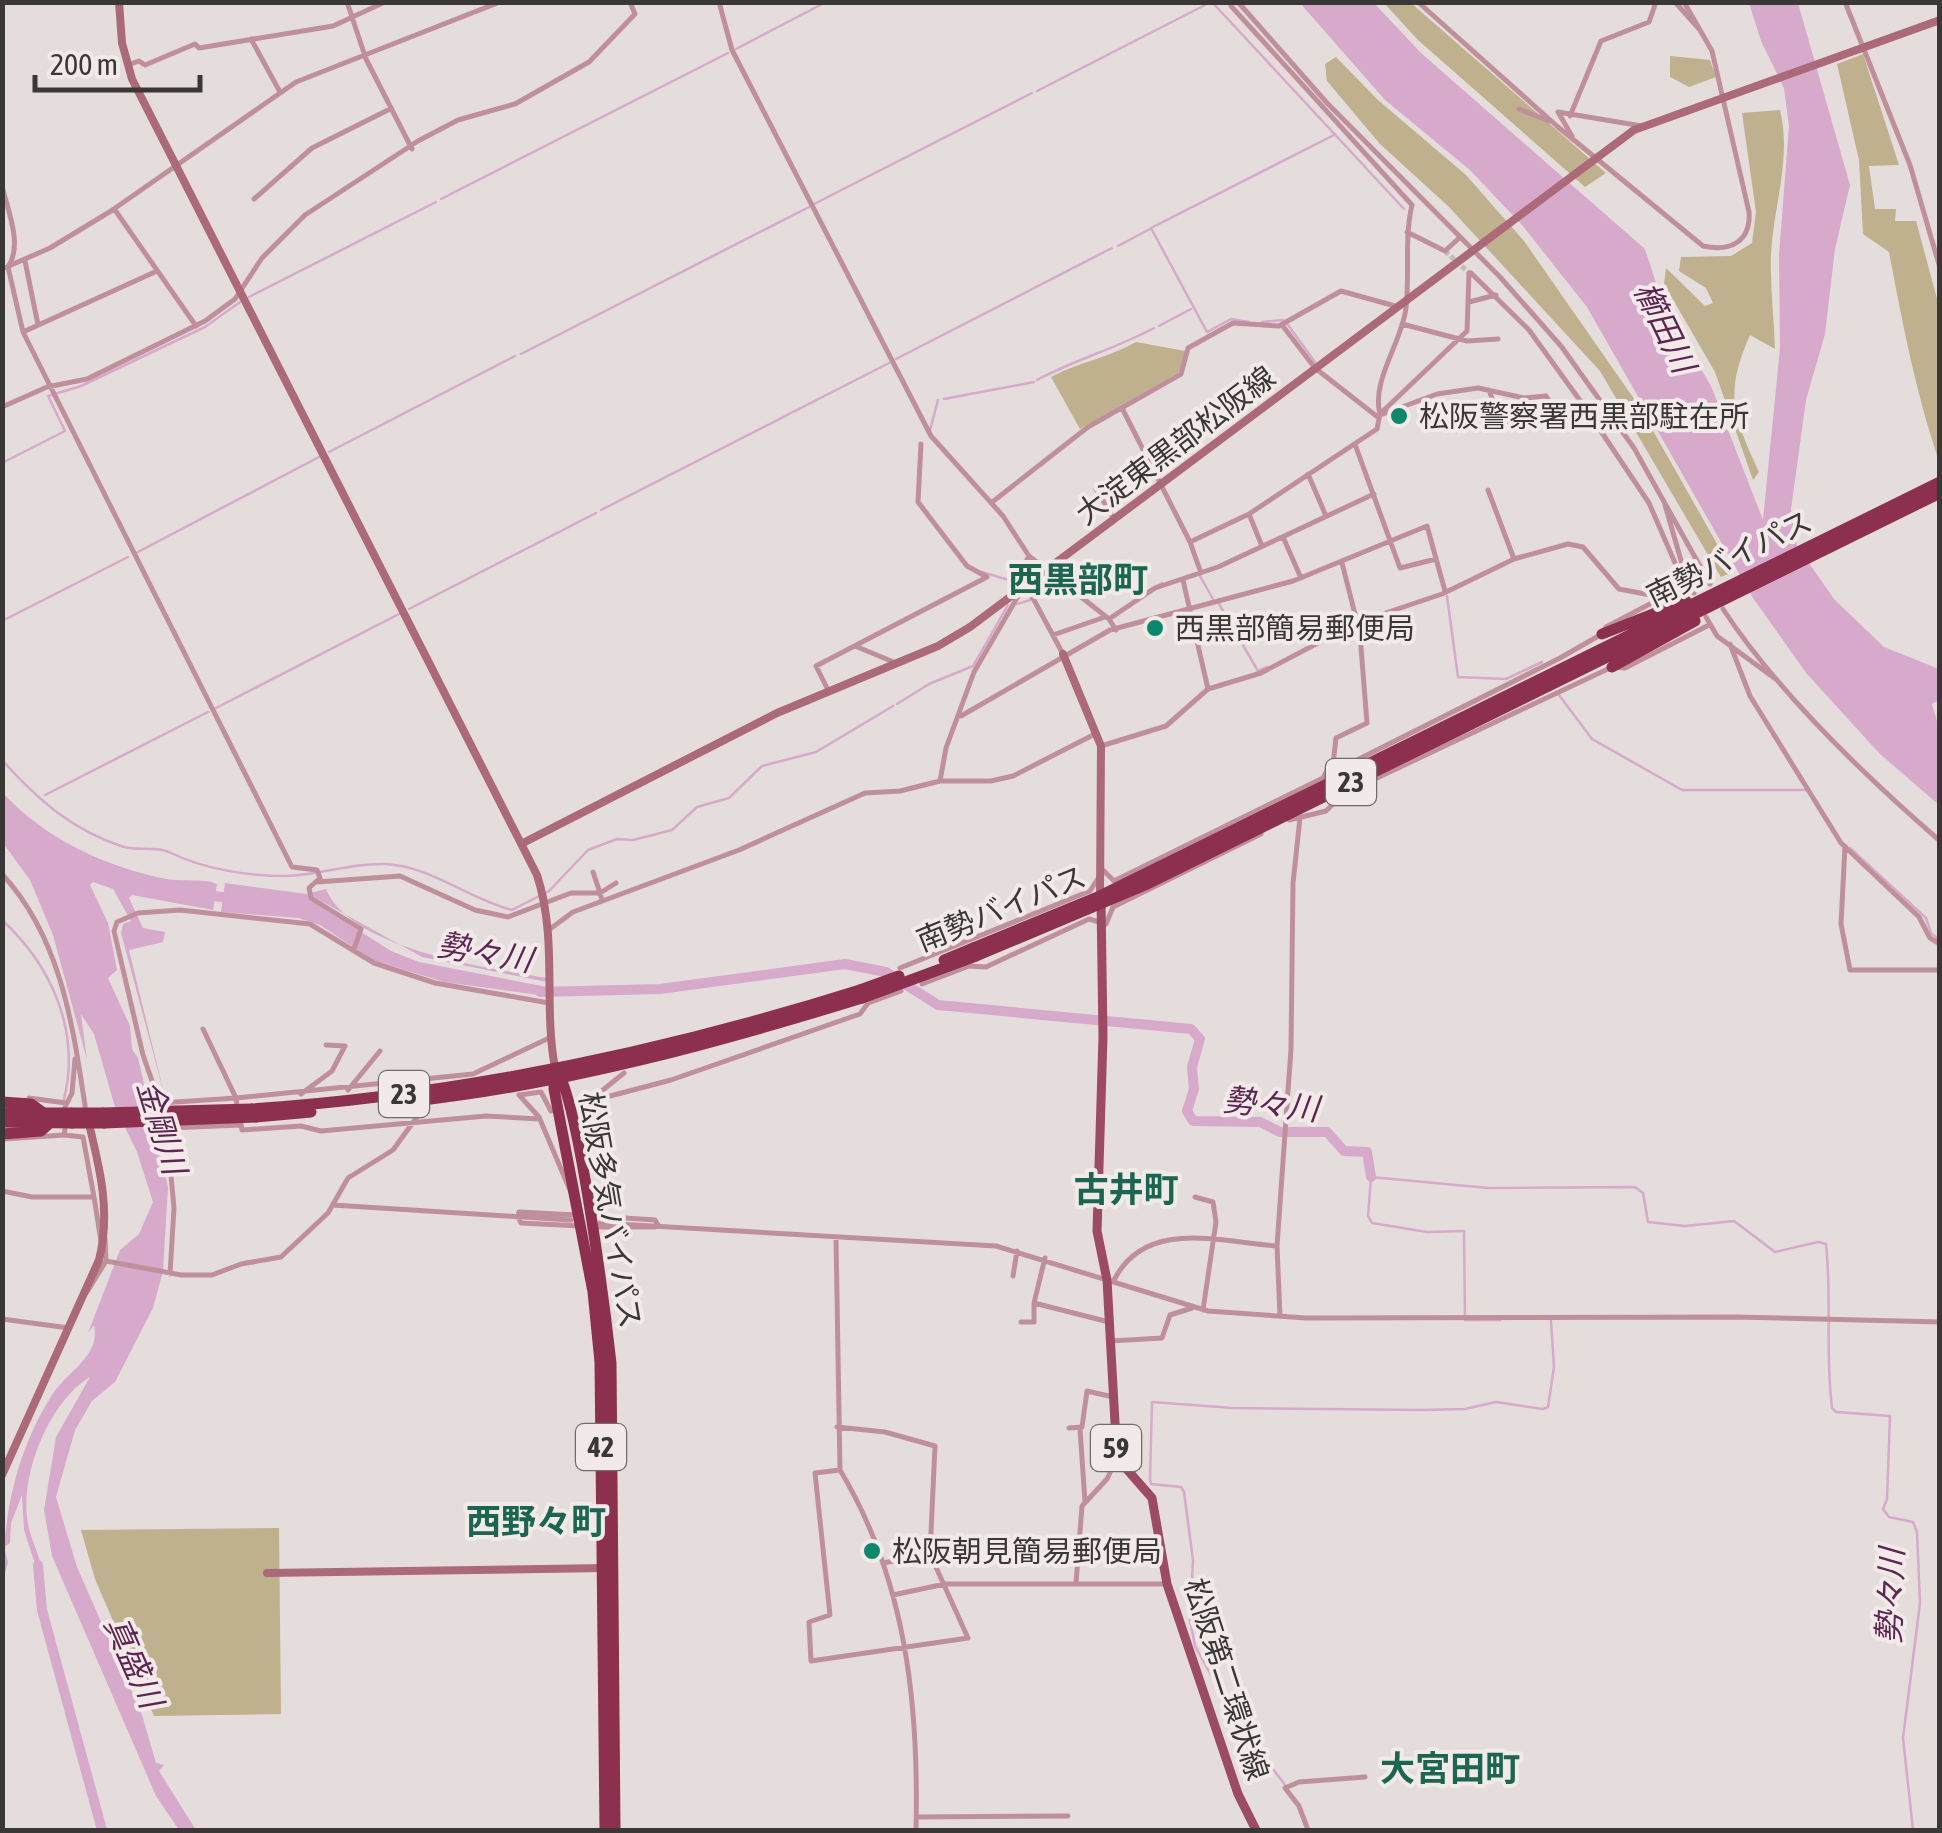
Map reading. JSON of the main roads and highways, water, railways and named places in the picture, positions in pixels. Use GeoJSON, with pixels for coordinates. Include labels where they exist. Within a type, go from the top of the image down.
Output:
{"type":"FeatureCollection","features":[{"type":"Feature","properties":{"kind":"highway","name":"南勢バイパス"},"geometry":{"type":"LineString","coordinates":[[2,1122],[254,1113],[557,1075],[735,1037],[975,952],[1101,900],[1331,793],[1940,482]]}},
{"type":"Feature","properties":{"kind":"highway","name":"南勢バイパス"},"geometry":{"type":"LineString","coordinates":[[1713,597],[1940,493]]}},
{"type":"Feature","properties":{"kind":"highway"},"geometry":{"type":"LineString","coordinates":[[1602,634],[1682,601],[1713,597]]}},
{"type":"Feature","properties":{"kind":"highway"},"geometry":{"type":"LineString","coordinates":[[1612,667],[1654,646],[1713,597]]}},
{"type":"Feature","properties":{"kind":"highway","name":"松阪多気バイパス"},"geometry":{"type":"LineString","coordinates":[[557,1075],[558,1109],[575,1196],[585,1221]]}},
{"type":"Feature","properties":{"kind":"highway","name":"松阪多気バイパス"},"geometry":{"type":"LineString","coordinates":[[557,1075],[576,1140],[600,1362],[615,1830]]}},
{"type":"Feature","properties":{"kind":"highway"},"geometry":{"type":"LineString","coordinates":[[2,1100],[31,1104],[47,1119],[41,1130],[2,1136]]}},
{"type":"Feature","properties":{"kind":"highway","name":"南勢バイパス"},"geometry":{"type":"LineString","coordinates":[[2,1112],[47,1119]]}},
{"type":"Feature","properties":{"kind":"highway","name":"松阪多気バイパス"},"geometry":{"type":"LineString","coordinates":[[605,1830],[607,1568]]}},
{"type":"Feature","properties":{"kind":"main road"},"geometry":{"type":"LineString","coordinates":[[119,2],[128,66],[175,164],[523,843],[544,897],[550,929],[550,1038],[557,1075]]}},
{"type":"Feature","properties":{"kind":"main road","name":"大淀東黒部松阪線"},"geometry":{"type":"LineString","coordinates":[[523,843],[828,690],[970,627],[1021,584],[1046,571],[1395,306],[1642,126],[1940,20]]}},
{"type":"Feature","properties":{"kind":"main road"},"geometry":{"type":"LineString","coordinates":[[1063,654],[1100,746],[1101,900]]}},
{"type":"Feature","properties":{"kind":"main road","name":"松阪第二環状線"},"geometry":{"type":"LineString","coordinates":[[1101,900],[1104,1037],[1097,1231],[1110,1281],[1117,1458],[1152,1498],[1167,1584],[1238,1794],[1256,1830]]}},
{"type":"Feature","properties":{"kind":"main road"},"geometry":{"type":"LineString","coordinates":[[2,1475],[85,1294],[104,1240],[104,1192],[87,1118]]}},
{"type":"Feature","properties":{"kind":"main road"},"geometry":{"type":"LineString","coordinates":[[266,1573],[607,1568]]}},
{"type":"Feature","properties":{"kind":"water","name":"櫛田川"},"geometry":{"type":"Polygon","coordinates":[[[1300,3],[1374,3],[1421,53],[1645,249],[1664,307],[1711,386],[1763,520],[1780,348],[1779,255],[1789,126],[1784,88],[1761,41],[1749,3],[1798,3],[1850,185],[1835,249],[1825,334],[1806,400],[1791,509],[1797,546],[1834,599],[1884,647],[1939,669],[1939,700],[1932,704],[1939,728],[1939,805],[1880,754],[1807,674],[1753,598],[1587,307],[1522,225],[1470,170],[1385,100],[1300,3]]]}},
{"type":"Feature","properties":{"kind":"water"},"geometry":{"type":"Polygon","coordinates":[[[2,792],[37,824],[98,858],[166,879],[217,884],[213,910],[132,895],[129,898],[143,928],[165,932],[163,942],[129,950],[166,1101],[121,933],[123,924],[131,921],[113,889],[93,882],[90,885],[108,923],[117,970],[108,978],[130,1026],[132,1049],[138,1058],[168,1187],[163,1271],[153,1308],[115,1382],[92,1401],[75,1430],[56,1497],[77,1567],[142,1715],[156,1763],[164,1765],[159,1771],[196,1830],[179,1830],[156,1796],[52,1556],[44,1510],[56,1437],[90,1377],[61,1405],[31,1468],[27,1512],[43,1576],[39,1576],[24,1530],[22,1495],[11,1523],[10,1543],[4,1547],[14,1485],[29,1439],[58,1386],[88,1354],[95,1336],[94,1325],[88,1333],[120,1250],[139,1234],[153,1202],[137,1152],[115,1107],[94,1034],[81,1014],[87,1060],[53,935],[30,880],[3,843],[2,792]]]}},
{"type":"Feature","properties":{"kind":"water"},"geometry":{"type":"Polygon","coordinates":[[[225,883],[307,894],[326,889],[348,916],[314,897],[308,898],[391,951],[419,962],[547,987],[546,996],[444,982],[373,960],[320,925],[298,918],[221,912],[225,883]]]}},
{"type":"Feature","properties":{"kind":"water"},"geometry":{"type":"Polygon","coordinates":[[[348,916],[397,943],[363,927],[348,916]]]}},
{"type":"Feature","properties":{"kind":"water"},"geometry":{"type":"Polygon","coordinates":[[[397,943],[458,962],[547,978],[547,982],[422,957],[397,943]]]}},
{"type":"Feature","properties":{"kind":"water"},"geometry":{"type":"Polygon","coordinates":[[[4,1548],[8,1562],[3,1581],[4,1556],[4,1548]]]}},
{"type":"Feature","properties":{"kind":"waterway"},"geometry":{"type":"LineString","coordinates":[[736,49],[826,2]]}},
{"type":"Feature","properties":{"kind":"waterway"},"geometry":{"type":"LineString","coordinates":[[1212,2],[1404,209]]}},
{"type":"Feature","properties":{"kind":"waterway"},"geometry":{"type":"LineString","coordinates":[[1037,91],[1205,5]]}},
{"type":"Feature","properties":{"kind":"waterway"},"geometry":{"type":"LineString","coordinates":[[441,199],[728,53]]}},
{"type":"Feature","properties":{"kind":"waterway"},"geometry":{"type":"LineString","coordinates":[[814,204],[1032,93]]}},
{"type":"Feature","properties":{"kind":"waterway"},"geometry":{"type":"LineString","coordinates":[[1249,322],[1231,319],[1207,332],[1151,228],[1334,135]]}},
{"type":"Feature","properties":{"kind":"waterway"},"geometry":{"type":"LineString","coordinates":[[249,297],[436,202]]}},
{"type":"Feature","properties":{"kind":"waterway"},"geometry":{"type":"LineString","coordinates":[[521,354],[809,207]]}},
{"type":"Feature","properties":{"kind":"waterway"},"geometry":{"type":"LineString","coordinates":[[1118,246],[1150,229]]}},
{"type":"Feature","properties":{"kind":"waterway"},"geometry":{"type":"LineString","coordinates":[[896,359],[1112,248]]}},
{"type":"Feature","properties":{"kind":"waterway"},"geometry":{"type":"LineString","coordinates":[[2,463],[65,431],[48,396],[81,386],[205,327],[240,302]]}},
{"type":"Feature","properties":{"kind":"waterway"},"geometry":{"type":"LineString","coordinates":[[1159,326],[1191,309]]}},
{"type":"Feature","properties":{"kind":"waterway"},"geometry":{"type":"LineString","coordinates":[[1262,322],[1283,320]]}},
{"type":"Feature","properties":{"kind":"waterway"},"geometry":{"type":"LineString","coordinates":[[1288,325],[1315,362]]}},
{"type":"Feature","properties":{"kind":"waterway"},"geometry":{"type":"LineString","coordinates":[[1037,380],[1154,328]]}},
{"type":"Feature","properties":{"kind":"waterway"},"geometry":{"type":"LineString","coordinates":[[329,452],[515,356]]}},
{"type":"Feature","properties":{"kind":"waterway"},"geometry":{"type":"LineString","coordinates":[[601,510],[889,363]]}},
{"type":"Feature","properties":{"kind":"waterway"},"geometry":{"type":"LineString","coordinates":[[944,399],[1034,382]]}},
{"type":"Feature","properties":{"kind":"waterway"},"geometry":{"type":"LineString","coordinates":[[930,430],[938,400]]}},
{"type":"Feature","properties":{"kind":"waterway"},"geometry":{"type":"LineString","coordinates":[[136,553],[319,457]]}},
{"type":"Feature","properties":{"kind":"waterway"},"geometry":{"type":"LineString","coordinates":[[409,609],[596,513]]}},
{"type":"Feature","properties":{"kind":"waterway"},"geometry":{"type":"LineString","coordinates":[[2,621],[128,557]]}},
{"type":"Feature","properties":{"kind":"waterway"},"geometry":{"type":"LineString","coordinates":[[982,572],[1022,584]]}},
{"type":"Feature","properties":{"kind":"waterway"},"geometry":{"type":"LineString","coordinates":[[1200,576],[1213,599]]}},
{"type":"Feature","properties":{"kind":"waterway"},"geometry":{"type":"LineString","coordinates":[[1139,596],[1162,583]]}},
{"type":"Feature","properties":{"kind":"waterway"},"geometry":{"type":"LineString","coordinates":[[1030,586],[1051,593],[1065,589]]}},
{"type":"Feature","properties":{"kind":"waterway"},"geometry":{"type":"LineString","coordinates":[[1037,598],[1050,594]]}},
{"type":"Feature","properties":{"kind":"waterway"},"geometry":{"type":"LineString","coordinates":[[1447,596],[1458,677],[1506,679],[1542,662]]}},
{"type":"Feature","properties":{"kind":"waterway"},"geometry":{"type":"LineString","coordinates":[[1017,604],[1030,600]]}},
{"type":"Feature","properties":{"kind":"waterway"},"geometry":{"type":"LineString","coordinates":[[1219,604],[1258,671],[1267,667]]}},
{"type":"Feature","properties":{"kind":"waterway"},"geometry":{"type":"LineString","coordinates":[[897,704],[929,684],[973,666],[1008,605]]}},
{"type":"Feature","properties":{"kind":"waterway"},"geometry":{"type":"LineString","coordinates":[[216,708],[399,614]]}},
{"type":"Feature","properties":{"kind":"waterway"},"geometry":{"type":"LineString","coordinates":[[1358,619],[1374,614]]}},
{"type":"Feature","properties":{"kind":"waterway"},"geometry":{"type":"LineString","coordinates":[[1559,695],[1592,739],[1682,790],[1807,790]]}},
{"type":"Feature","properties":{"kind":"waterway"},"geometry":{"type":"LineString","coordinates":[[2,760],[57,812],[88,832],[124,847],[164,850],[196,863],[256,875],[298,875],[372,864],[401,866],[512,910],[549,891],[588,850],[617,839],[633,840],[672,830],[697,807],[729,798],[762,766],[816,752],[893,706]]}},
{"type":"Feature","properties":{"kind":"waterway"},"geometry":{"type":"LineString","coordinates":[[45,795],[208,712]]}},
{"type":"Feature","properties":{"kind":"waterway"},"geometry":{"type":"LineString","coordinates":[[1850,848],[1926,918],[1931,933],[1940,940]]}},
{"type":"Feature","properties":{"kind":"waterway","name":"勢々川"},"geometry":{"type":"LineString","coordinates":[[199,894],[237,899]]}},
{"type":"Feature","properties":{"kind":"waterway"},"geometry":{"type":"LineString","coordinates":[[2,920],[35,957],[58,1001],[68,1049],[64,1099]]}},
{"type":"Feature","properties":{"kind":"waterway","name":"勢々川"},"geometry":{"type":"LineString","coordinates":[[540,992],[660,989],[845,964],[886,972],[938,1005],[1191,1029],[1200,1039],[1187,1111],[1193,1121],[1260,1122],[1280,1132],[1327,1132],[1344,1151],[1367,1152],[1371,1177]]}},
{"type":"Feature","properties":{"kind":"waterway","name":"勢々川"},"geometry":{"type":"LineString","coordinates":[[1500,1320],[1465,1320],[1464,1231],[1427,1232],[1372,1223],[1368,1216],[1371,1177],[1488,1188],[1635,1187],[1643,1193],[1648,1222],[1685,1226],[1734,1221],[1775,1252],[1818,1242],[1826,1244],[1832,1408],[1836,1412],[1890,1416],[1887,1499],[1883,1509],[1889,1517],[1913,1522],[1917,1532],[1920,1603],[1903,1738],[1913,1830]]}},
{"type":"Feature","properties":{"kind":"waterway"},"geometry":{"type":"LineString","coordinates":[[1286,1786],[1240,1727],[1195,1646],[1190,1620],[1193,1560],[1184,1492],[1181,1487],[1151,1484],[1152,1402],[1233,1408],[1423,1410],[1465,1409],[1496,1402],[1543,1409],[1548,1407],[1554,1367],[1551,1321]]}},
{"type":"Feature","properties":{"kind":"waterway","name":"金剛川"},"geometry":{"type":"LineString","coordinates":[[38,1565],[42,1610],[102,1830]]}},
{"type":"Feature","properties":{"kind":"tunnel"},"geometry":{"type":"LineString","coordinates":[[1445,251],[1469,273]]}},
{"type":"Feature","properties":{"kind":"place","name":"松阪警察署西黒部駐在所"},"geometry":{"type":"Point","coordinates":[1399,416]}},
{"type":"Feature","properties":{"kind":"place","name":"西黒部簡易郵便局"},"geometry":{"type":"Point","coordinates":[1155,628]}},
{"type":"Feature","properties":{"kind":"place","name":"松阪朝見簡易郵便局"},"geometry":{"type":"Point","coordinates":[872,1551]}},
{"type":"Feature","properties":{"kind":"district","name":"西黒部町"},"geometry":{"type":"Point","coordinates":[1078,579]}},
{"type":"Feature","properties":{"kind":"district","name":"古井町"},"geometry":{"type":"Point","coordinates":[1126,1189]}},
{"type":"Feature","properties":{"kind":"district","name":"西野々町"},"geometry":{"type":"Point","coordinates":[536,1521]}},
{"type":"Feature","properties":{"kind":"district","name":"大宮田町"},"geometry":{"type":"Point","coordinates":[1450,1768]}},
{"type":"Feature","properties":{"kind":"water label","name":"真盛川"},"geometry":{"type":"Point","coordinates":[134,1662]}}]}
